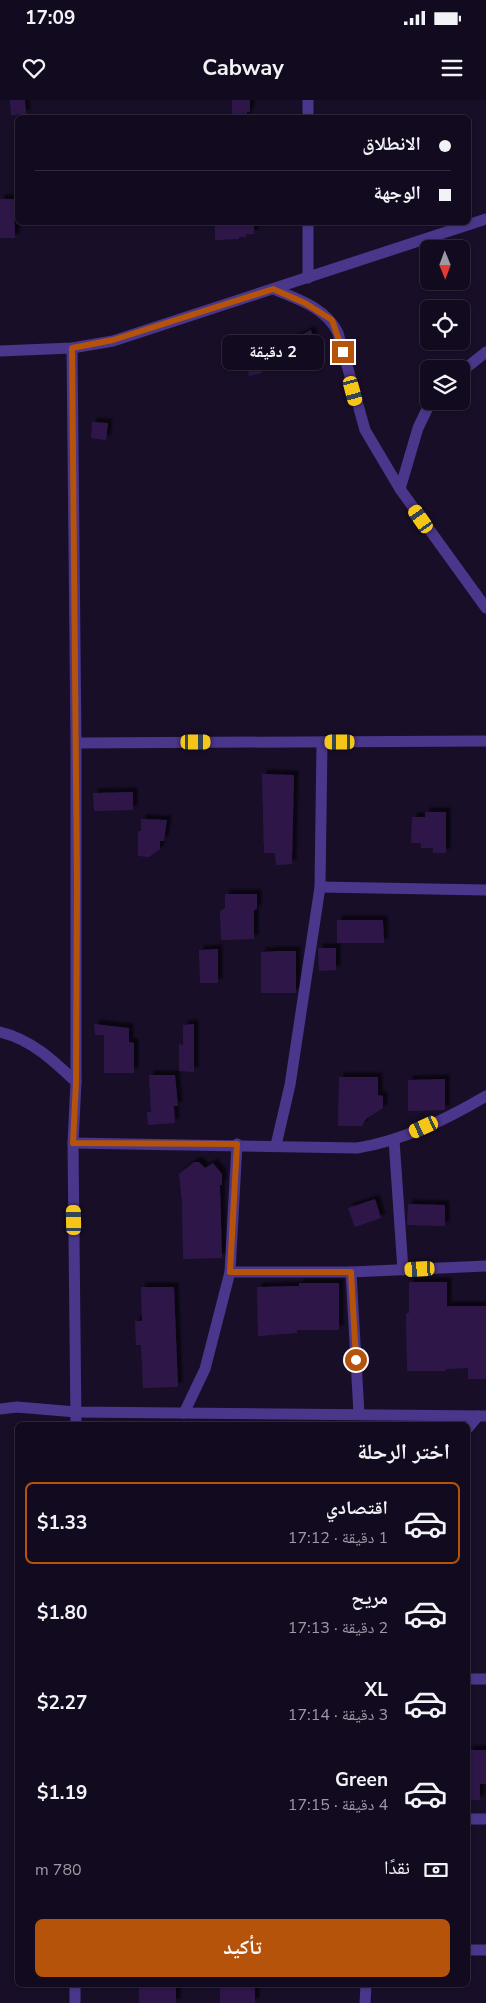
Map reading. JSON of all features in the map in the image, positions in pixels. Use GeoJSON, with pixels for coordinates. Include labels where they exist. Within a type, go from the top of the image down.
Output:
{"type":"FeatureCollection","features":[{"type":"Feature","properties":{"kind":"street"},"geometry":{"type":"LineString","coordinates":[[308,100],[308,115]]}},
{"type":"Feature","properties":{"kind":"street"},"geometry":{"type":"LineString","coordinates":[[471,224],[486,219]]}},
{"type":"Feature","properties":{"kind":"street"},"geometry":{"type":"LineString","coordinates":[[308,225],[308,278]]}},
{"type":"Feature","properties":{"kind":"street"},"geometry":{"type":"LineString","coordinates":[[0,351],[72,348],[113,340],[468,225]]}},
{"type":"Feature","properties":{"kind":"street"},"geometry":{"type":"LineString","coordinates":[[273,289],[312,306],[332,320],[338,333],[365,430],[400,489],[473,593],[486,608]]}},
{"type":"Feature","properties":{"kind":"street"},"geometry":{"type":"LineString","coordinates":[[72,348],[76,743],[76,1082],[73,1143],[76,1422]]}},
{"type":"Feature","properties":{"kind":"street"},"geometry":{"type":"LineString","coordinates":[[470,365],[486,352]]}},
{"type":"Feature","properties":{"kind":"street"},"geometry":{"type":"LineString","coordinates":[[400,489],[418,428],[427,410]]}},
{"type":"Feature","properties":{"kind":"street"},"geometry":{"type":"LineString","coordinates":[[76,743],[486,741]]}},
{"type":"Feature","properties":{"kind":"street"},"geometry":{"type":"LineString","coordinates":[[276,1145],[290,1085],[320,887],[322,742]]}},
{"type":"Feature","properties":{"kind":"street"},"geometry":{"type":"LineString","coordinates":[[320,887],[486,890]]}},
{"type":"Feature","properties":{"kind":"street"},"geometry":{"type":"LineString","coordinates":[[0,1032],[10,1034],[50,1056],[76,1082]]}},
{"type":"Feature","properties":{"kind":"street"},"geometry":{"type":"LineString","coordinates":[[73,1143],[237,1144],[358,1148],[394,1140],[464,1109],[486,1096]]}},
{"type":"Feature","properties":{"kind":"street"},"geometry":{"type":"LineString","coordinates":[[394,1140],[403,1270]]}},
{"type":"Feature","properties":{"kind":"street"},"geometry":{"type":"LineString","coordinates":[[184,1413],[205,1369],[230,1272],[237,1144]]}},
{"type":"Feature","properties":{"kind":"street"},"geometry":{"type":"LineString","coordinates":[[230,1272],[351,1272],[486,1266]]}},
{"type":"Feature","properties":{"kind":"street"},"geometry":{"type":"LineString","coordinates":[[351,1272],[359,1414]]}},
{"type":"Feature","properties":{"kind":"street"},"geometry":{"type":"LineString","coordinates":[[0,1409],[16,1407],[76,1412],[482,1416]]}},
{"type":"Feature","properties":{"kind":"street"},"geometry":{"type":"LineString","coordinates":[[470,1426],[482,1416]]}},
{"type":"Feature","properties":{"kind":"street"},"geometry":{"type":"LineString","coordinates":[[470,1679],[486,1679]]}},
{"type":"Feature","properties":{"kind":"street"},"geometry":{"type":"LineString","coordinates":[[470,1818],[486,1819]]}},
{"type":"Feature","properties":{"kind":"street"},"geometry":{"type":"LineString","coordinates":[[470,1950],[486,1950]]}},
{"type":"Feature","properties":{"kind":"street"},"geometry":{"type":"LineString","coordinates":[[75,1987],[75,2003]]}},
{"type":"Feature","properties":{"kind":"street"},"geometry":{"type":"LineString","coordinates":[[365,2003],[366,1987]]}},
{"type":"Feature","properties":{"kind":"building"},"geometry":{"type":"Polygon","coordinates":[[[10,100],[25,100],[26,114],[11,115],[10,100]]]}},
{"type":"Feature","properties":{"kind":"building"},"geometry":{"type":"Polygon","coordinates":[[[232,100],[250,100],[250,112],[247,112],[247,115],[232,115],[232,100]]]}},
{"type":"Feature","properties":{"kind":"building"},"geometry":{"type":"Polygon","coordinates":[[[0,199],[14,199],[15,238],[0,238],[0,199]]]}},
{"type":"Feature","properties":{"kind":"building"},"geometry":{"type":"Polygon","coordinates":[[[215,225],[254,225],[254,234],[246,234],[246,237],[239,237],[239,239],[215,240],[215,225]]]}},
{"type":"Feature","properties":{"kind":"building"},"geometry":{"type":"Polygon","coordinates":[[[311,330],[315,348],[297,351],[292,339],[311,330]]]}},
{"type":"Feature","properties":{"kind":"building"},"geometry":{"type":"Polygon","coordinates":[[[266,354],[267,369],[262,369],[262,373],[249,376],[245,357],[266,354]]]}},
{"type":"Feature","properties":{"kind":"building"},"geometry":{"type":"Polygon","coordinates":[[[92,422],[108,423],[106,440],[91,438],[92,422]]]}},
{"type":"Feature","properties":{"kind":"building"},"geometry":{"type":"Polygon","coordinates":[[[262,774],[294,775],[292,864],[276,865],[275,853],[264,853],[262,774]]]}},
{"type":"Feature","properties":{"kind":"building"},"geometry":{"type":"Polygon","coordinates":[[[133,792],[133,810],[94,811],[93,793],[133,792]]]}},
{"type":"Feature","properties":{"kind":"building"},"geometry":{"type":"Polygon","coordinates":[[[425,812],[446,812],[446,853],[433,853],[433,848],[421,848],[421,843],[411,843],[412,817],[425,817],[425,812]]]}},
{"type":"Feature","properties":{"kind":"building"},"geometry":{"type":"Polygon","coordinates":[[[141,819],[167,820],[164,841],[160,841],[160,849],[149,857],[138,856],[138,831],[141,831],[141,819]]]}},
{"type":"Feature","properties":{"kind":"building"},"geometry":{"type":"Polygon","coordinates":[[[225,894],[257,894],[257,909],[254,910],[254,939],[221,940],[220,911],[225,908],[225,894]]]}},
{"type":"Feature","properties":{"kind":"building"},"geometry":{"type":"Polygon","coordinates":[[[337,920],[383,920],[384,943],[337,943],[337,920]]]}},
{"type":"Feature","properties":{"kind":"building"},"geometry":{"type":"Polygon","coordinates":[[[318,948],[336,948],[336,970],[319,971],[318,948]]]}},
{"type":"Feature","properties":{"kind":"building"},"geometry":{"type":"Polygon","coordinates":[[[218,949],[218,983],[200,983],[199,950],[218,949]]]}},
{"type":"Feature","properties":{"kind":"building"},"geometry":{"type":"Polygon","coordinates":[[[296,951],[296,993],[261,993],[261,952],[296,951]]]}},
{"type":"Feature","properties":{"kind":"building"},"geometry":{"type":"Polygon","coordinates":[[[94,1024],[129,1028],[129,1042],[134,1043],[134,1073],[104,1073],[104,1035],[95,1035],[94,1024]]]}},
{"type":"Feature","properties":{"kind":"building"},"geometry":{"type":"Polygon","coordinates":[[[194,1024],[194,1072],[179,1071],[179,1044],[183,1045],[183,1025],[194,1024]]]}},
{"type":"Feature","properties":{"kind":"building"},"geometry":{"type":"Polygon","coordinates":[[[149,1075],[175,1075],[178,1106],[174,1106],[175,1123],[148,1125],[147,1112],[151,1112],[149,1075]]]}},
{"type":"Feature","properties":{"kind":"building"},"geometry":{"type":"Polygon","coordinates":[[[339,1077],[378,1077],[378,1095],[383,1096],[383,1108],[366,1119],[362,1126],[338,1126],[339,1077]]]}},
{"type":"Feature","properties":{"kind":"building"},"geometry":{"type":"Polygon","coordinates":[[[445,1079],[445,1110],[408,1111],[408,1080],[445,1079]]]}},
{"type":"Feature","properties":{"kind":"building"},"geometry":{"type":"Polygon","coordinates":[[[194,1162],[199,1162],[205,1168],[213,1163],[222,1174],[222,1185],[220,1185],[222,1258],[183,1259],[182,1201],[179,1174],[194,1162]]]}},
{"type":"Feature","properties":{"kind":"building"},"geometry":{"type":"Polygon","coordinates":[[[375,1199],[381,1218],[355,1227],[348,1208],[375,1199]]]}},
{"type":"Feature","properties":{"kind":"building"},"geometry":{"type":"Polygon","coordinates":[[[408,1204],[445,1205],[445,1226],[407,1225],[408,1204]]]}},
{"type":"Feature","properties":{"kind":"building"},"geometry":{"type":"Polygon","coordinates":[[[409,1282],[447,1282],[447,1306],[486,1306],[486,1379],[468,1379],[468,1368],[446,1369],[446,1371],[407,1371],[406,1313],[409,1313],[409,1282]]]}},
{"type":"Feature","properties":{"kind":"building"},"geometry":{"type":"Polygon","coordinates":[[[299,1283],[339,1283],[339,1330],[297,1330],[297,1333],[258,1336],[257,1287],[299,1286],[299,1283]]]}},
{"type":"Feature","properties":{"kind":"building"},"geometry":{"type":"Polygon","coordinates":[[[141,1287],[174,1287],[178,1387],[143,1388],[141,1345],[136,1345],[135,1321],[142,1321],[141,1287]]]}},
{"type":"Feature","properties":{"kind":"building"},"geometry":{"type":"Polygon","coordinates":[[[470,1750],[486,1750],[486,1784],[480,1784],[480,1800],[470,1800],[470,1750]]]}},
{"type":"Feature","properties":{"kind":"building"},"geometry":{"type":"Polygon","coordinates":[[[139,1987],[176,1987],[176,2003],[139,2003],[139,1987]]]}},
{"type":"Feature","properties":{"kind":"building"},"geometry":{"type":"Polygon","coordinates":[[[220,1987],[255,1987],[255,2003],[220,2003],[220,1987]]]}},
{"type":"Feature","properties":{"kind":"route"},"geometry":{"type":"LineString","coordinates":[[343,352],[332,320],[305,303],[273,289],[113,340],[72,348],[77,884],[76,1082],[73,1143],[237,1144],[230,1272],[351,1272],[356,1360]]}}]}
